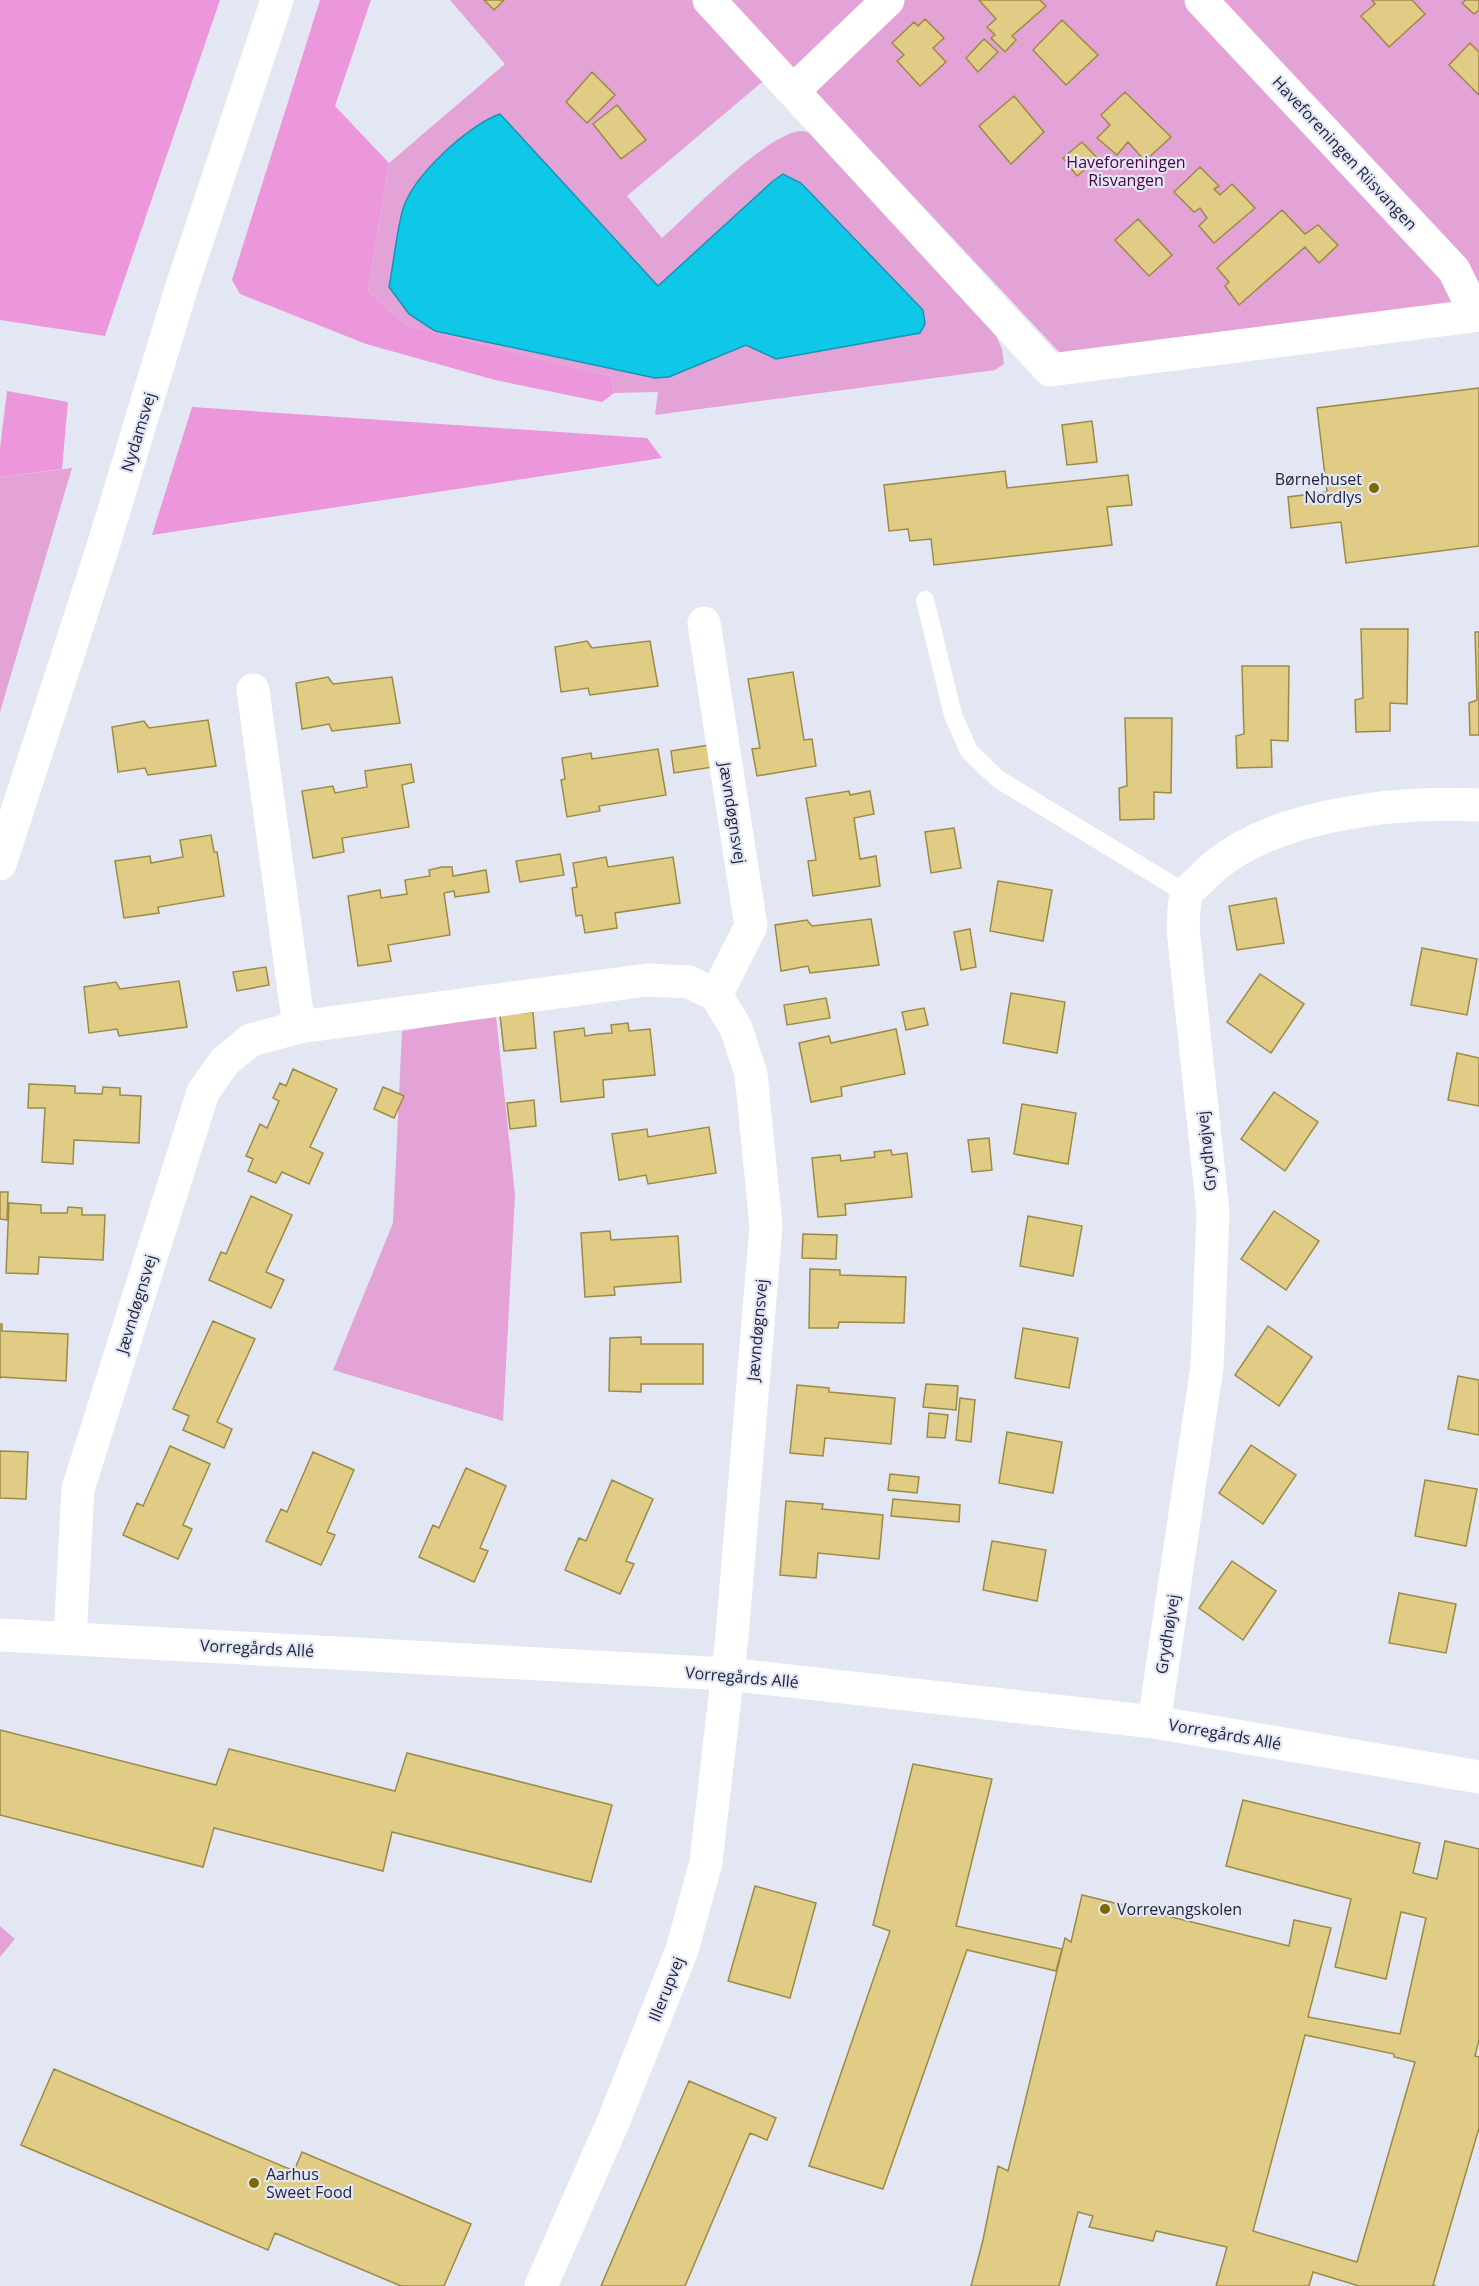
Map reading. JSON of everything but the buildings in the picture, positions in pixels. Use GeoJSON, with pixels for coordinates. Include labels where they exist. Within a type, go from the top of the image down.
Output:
{"type":"FeatureCollection","features":[{"type":"Feature","properties":{"kind":"street","name":"Nydamsvej"},"geometry":{"type":"LineString","coordinates":[[0,864],[100,553],[182,286],[277,0]]}},
{"type":"Feature","properties":{"kind":"street"},"geometry":{"type":"LineString","coordinates":[[709,0],[1050,370],[1478,315]]}},
{"type":"Feature","properties":{"kind":"street"},"geometry":{"type":"LineString","coordinates":[[793,91],[888,0]]}},
{"type":"Feature","properties":{"kind":"street","name":"Haveforeningen Riisvangen"},"geometry":{"type":"LineString","coordinates":[[1201,0],[1454,270],[1478,315]]}},
{"type":"Feature","properties":{"kind":"street","name":"Jævndøgnsvej"},"geometry":{"type":"LineString","coordinates":[[704,623],[751,926],[716,994]]}},
{"type":"Feature","properties":{"kind":"street"},"geometry":{"type":"LineString","coordinates":[[253,690],[299,1027]]}},
{"type":"Feature","properties":{"kind":"street"},"geometry":{"type":"LineString","coordinates":[[1187,894],[1214,866],[1244,844],[1320,817],[1436,803],[1479,805]]}},
{"type":"Feature","properties":{"kind":"street","name":"Grydhøjvej"},"geometry":{"type":"LineString","coordinates":[[1154,1722],[1207,1366],[1213,1212],[1183,929],[1187,894]]}},
{"type":"Feature","properties":{"kind":"street","name":"Jævndøgnsvej"},"geometry":{"type":"LineString","coordinates":[[70,1638],[78,1489],[203,1092],[225,1061],[251,1040],[299,1027],[647,980],[689,982],[716,994],[736,1028],[751,1074],[766,1226],[728,1674]]}},
{"type":"Feature","properties":{"kind":"street","name":"Vorregårds Allé"},"geometry":{"type":"LineString","coordinates":[[0,1635],[728,1674],[1154,1722],[1479,1777]]}},
{"type":"Feature","properties":{"kind":"street","name":"Illerupvej"},"geometry":{"type":"LineString","coordinates":[[541,2286],[614,2120],[682,1950],[706,1862],[728,1674]]}},
{"type":"Feature","properties":{"kind":"lane"},"geometry":{"type":"LineString","coordinates":[[925,600],[953,715],[969,751],[998,779],[1187,894]]}},
{"type":"Feature","properties":{"kind":"green space","name":"Haveforeningen Risvangen"},"geometry":{"type":"Polygon","coordinates":[[[450,0],[1479,0],[1479,301],[1060,353],[787,61],[627,196],[662,238],[709,194],[770,144],[788,135],[802,131],[809,132],[820,137],[992,326],[1002,349],[1004,364],[995,370],[655,415],[658,392],[614,393],[611,376],[405,325],[368,291],[389,163],[505,64],[450,0]]]}},
{"type":"Feature","properties":{"kind":"green space"},"geometry":{"type":"Polygon","coordinates":[[[72,468],[0,712],[0,477],[72,468]]]}},
{"type":"Feature","properties":{"kind":"green space"},"geometry":{"type":"Polygon","coordinates":[[[496,1016],[515,1195],[503,1421],[333,1370],[393,1223],[402,1031],[496,1016]]]}},
{"type":"Feature","properties":{"kind":"green space"},"geometry":{"type":"Polygon","coordinates":[[[0,1926],[15,1939],[0,1957],[0,1926]]]}},
{"type":"Feature","properties":{"kind":"shaded area"},"geometry":{"type":"Polygon","coordinates":[[[0,0],[220,0],[105,336],[0,320],[0,0]]]}},
{"type":"Feature","properties":{"kind":"shaded area"},"geometry":{"type":"Polygon","coordinates":[[[320,0],[371,0],[335,106],[389,163],[368,291],[405,325],[611,376],[614,393],[602,402],[495,380],[366,344],[240,294],[232,280],[320,0]]]}},
{"type":"Feature","properties":{"kind":"shaded area"},"geometry":{"type":"Polygon","coordinates":[[[7,391],[68,402],[62,469],[0,477],[0,448],[7,391]]]}},
{"type":"Feature","properties":{"kind":"shaded area"},"geometry":{"type":"Polygon","coordinates":[[[192,407],[647,438],[662,458],[152,535],[192,407]]]}},
{"type":"Feature","properties":{"kind":"water"},"geometry":{"type":"Polygon","coordinates":[[[500,114],[658,286],[783,174],[801,183],[923,310],[925,324],[920,333],[776,359],[746,345],[669,377],[655,378],[435,331],[409,314],[389,287],[403,209],[418,182],[443,153],[473,129],[500,114]]]}},
{"type":"Feature","properties":{"kind":"place","name":"Børnehuset Nordlys"},"geometry":{"type":"Point","coordinates":[1374,488]}},
{"type":"Feature","properties":{"kind":"place","name":"Vorrevangskolen"},"geometry":{"type":"Point","coordinates":[1105,1909]}},
{"type":"Feature","properties":{"kind":"place","name":"Aarhus Sweet Food"},"geometry":{"type":"Point","coordinates":[254,2183]}}]}
